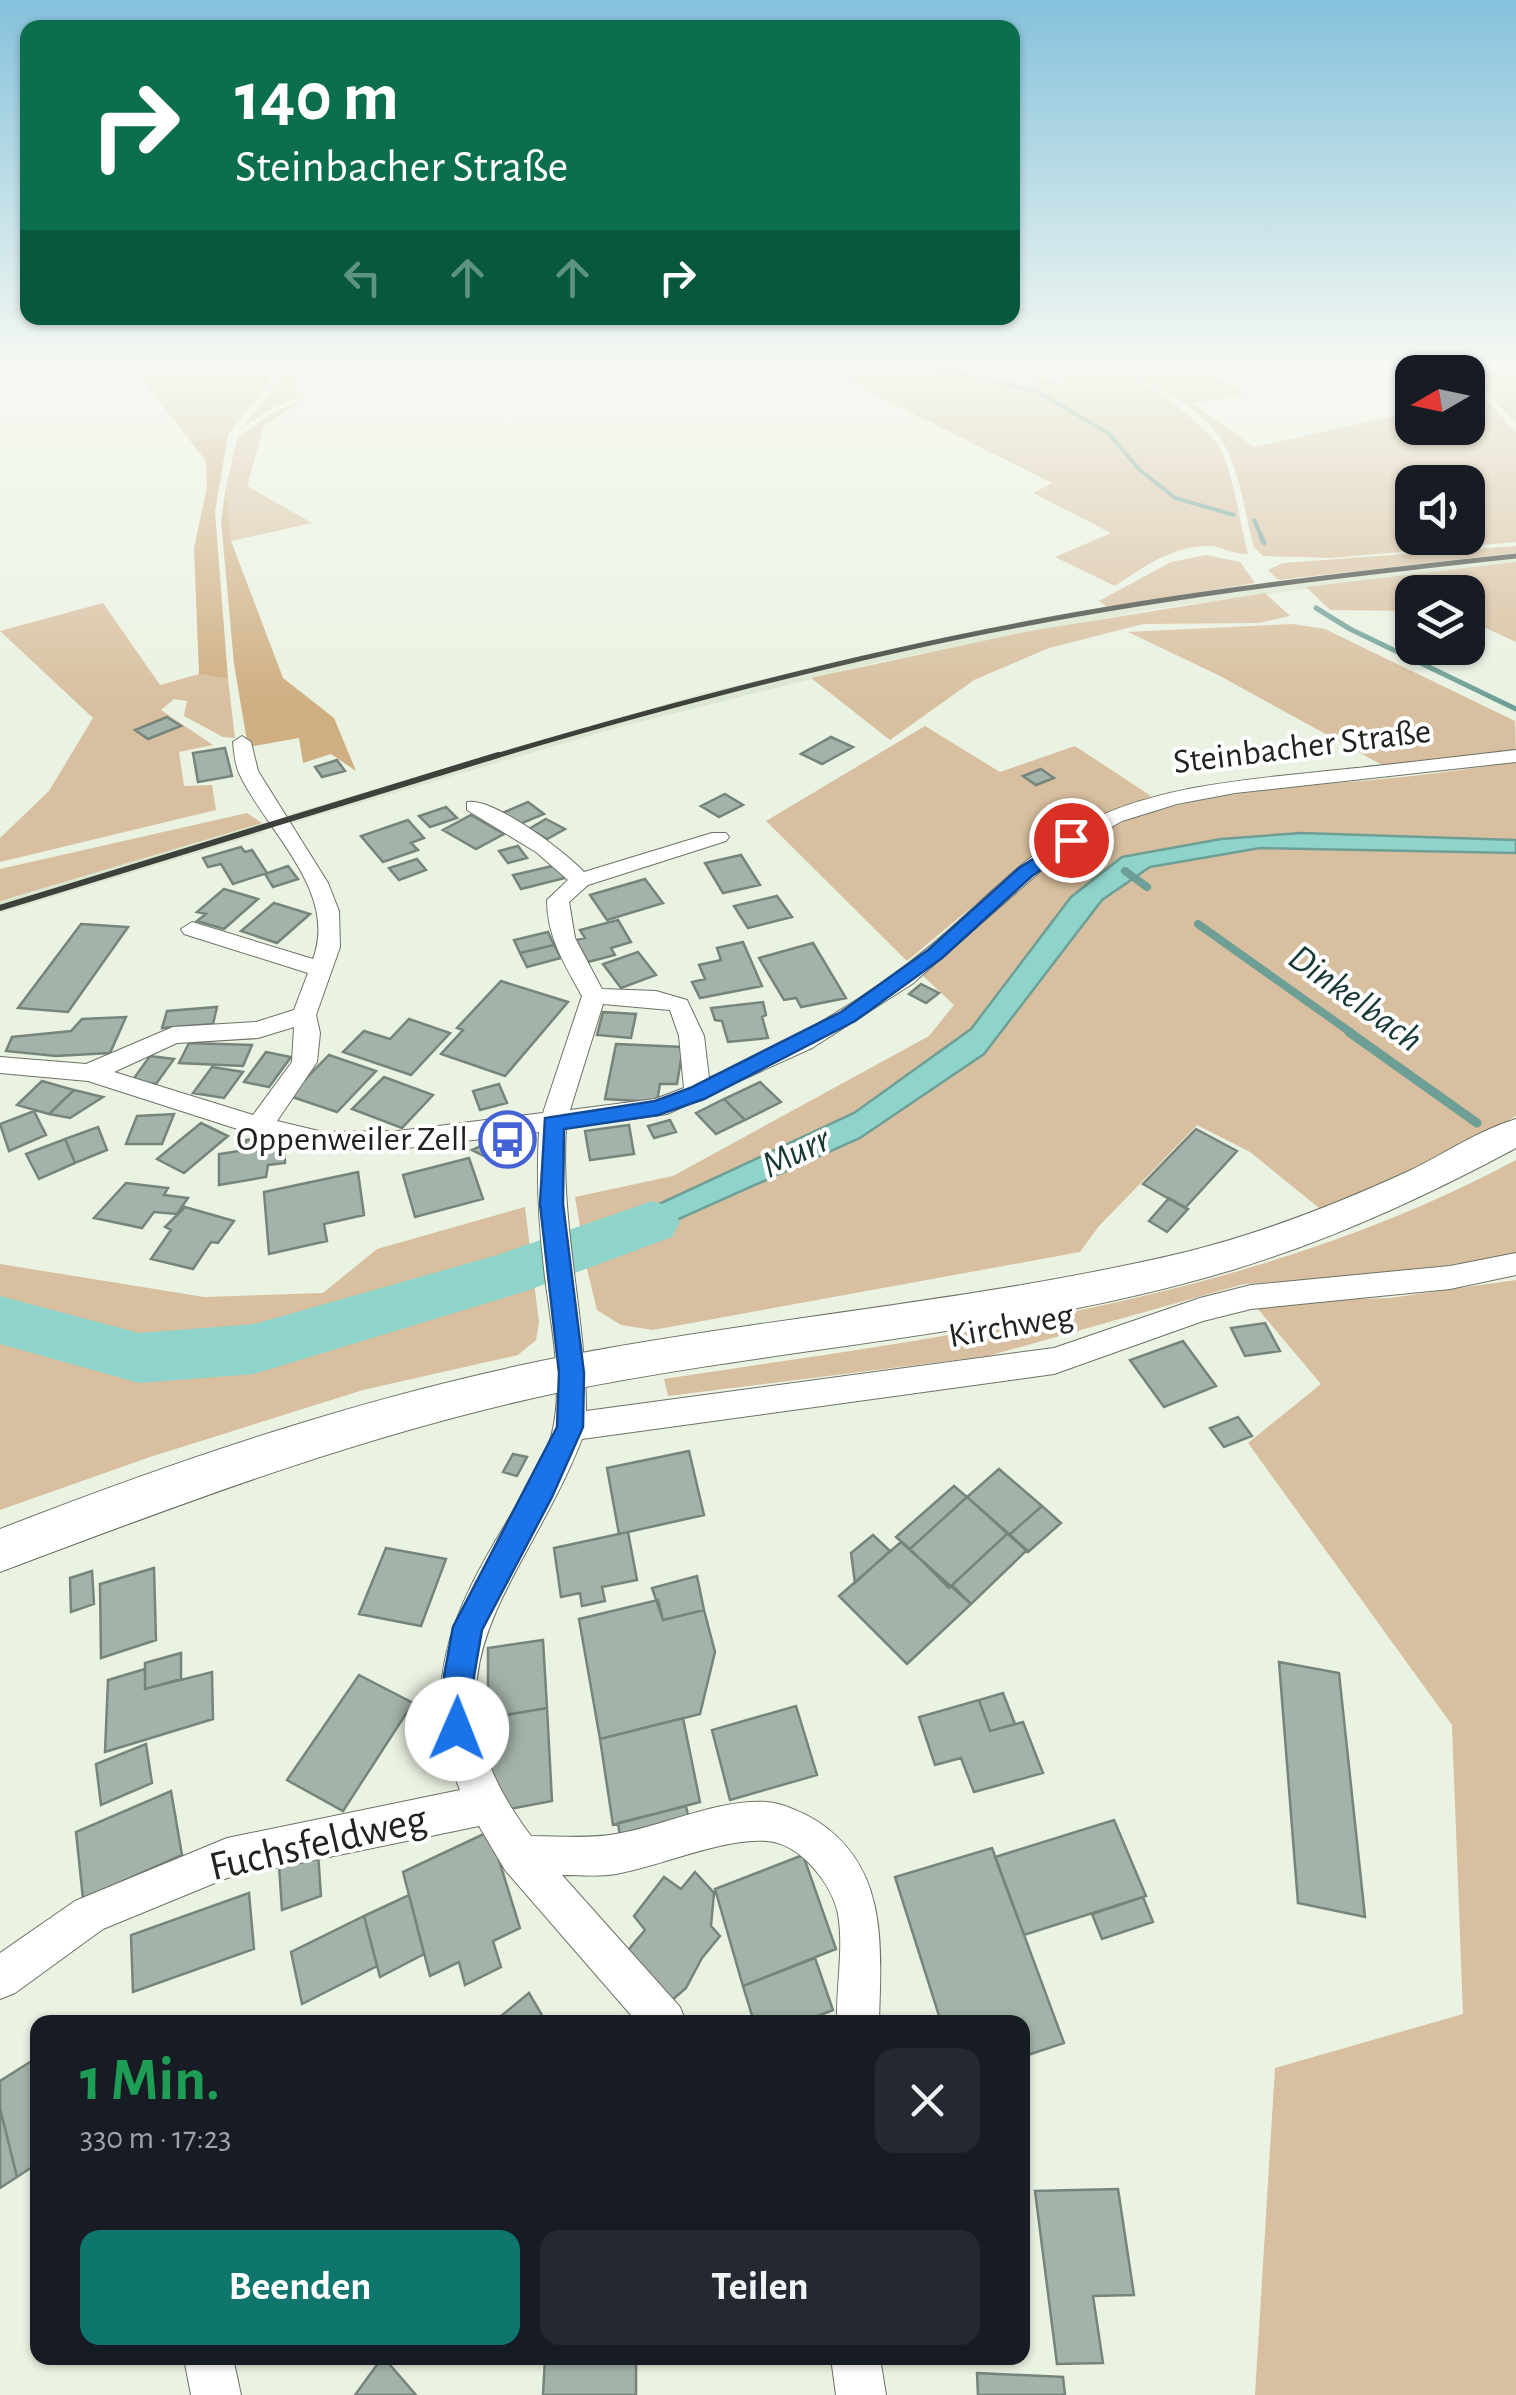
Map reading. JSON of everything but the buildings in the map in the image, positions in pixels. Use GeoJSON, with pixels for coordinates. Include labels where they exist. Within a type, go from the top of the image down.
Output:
{"type":"FeatureCollection","features":[{"type":"Feature","properties":{"kind":"street"},"geometry":{"type":"LineString","coordinates":[[242,742],[248,771],[318,884],[328,911],[329,947],[304,1015],[312,1040],[310,1058],[259,1126]]}},
{"type":"Feature","properties":{"kind":"street","name":"Steinbacher Straße"},"geometry":{"type":"LineString","coordinates":[[0,1065],[90,1073],[259,1126],[323,1141],[398,1140],[553,1124],[658,1108],[697,1094],[848,1016],[935,954],[1026,872],[1085,831],[1159,800],[1213,790],[1516,756]]}},
{"type":"Feature","properties":{"kind":"street"},"geometry":{"type":"LineString","coordinates":[[474,806],[514,831],[543,843],[580,880]]}},
{"type":"Feature","properties":{"kind":"street"},"geometry":{"type":"LineString","coordinates":[[659,2015],[519,1856],[484,1805],[457,1729],[459,1676],[468,1627],[570,1427],[572,1373],[552,1204],[553,1124],[594,996],[565,944],[557,917],[558,900],[580,880],[719,837]]}},
{"type":"Feature","properties":{"kind":"street"},"geometry":{"type":"LineString","coordinates":[[192,929],[323,970]]}},
{"type":"Feature","properties":{"kind":"street"},"geometry":{"type":"LineString","coordinates":[[594,996],[679,1004],[688,1018],[695,1049],[697,1094]]}},
{"type":"Feature","properties":{"kind":"street"},"geometry":{"type":"LineString","coordinates":[[90,1073],[173,1035],[258,1030],[304,1015]]}},
{"type":"Feature","properties":{"kind":"street"},"geometry":{"type":"LineString","coordinates":[[0,1551],[206,1470],[372,1419],[572,1373],[890,1324],[1188,1267],[1359,1210],[1432,1178],[1516,1132]]}},
{"type":"Feature","properties":{"kind":"street","name":"Kirchweg"},"geometry":{"type":"LineString","coordinates":[[570,1427],[1054,1361],[1090,1352],[1156,1322],[1250,1297],[1469,1277],[1516,1264]]}},
{"type":"Feature","properties":{"kind":"street","name":"Fuchsfeldweg"},"geometry":{"type":"LineString","coordinates":[[0,1978],[90,1915],[226,1858],[484,1805]]}},
{"type":"Feature","properties":{"kind":"street"},"geometry":{"type":"LineString","coordinates":[[519,1856],[613,1856],[730,1826],[768,1821],[796,1831],[826,1850],[848,1883],[859,1916],[858,2015]]}},
{"type":"Feature","properties":{"kind":"street"},"geometry":{"type":"LineString","coordinates":[[210,2365],[216,2395]]}},
{"type":"Feature","properties":{"kind":"street"},"geometry":{"type":"LineString","coordinates":[[857,2365],[861,2395]]}},
{"type":"Feature","properties":{"kind":"shaded area"},"geometry":{"type":"Polygon","coordinates":[[[207,478],[221,478],[215,512],[228,679],[199,674],[194,548],[207,478]]]}},
{"type":"Feature","properties":{"kind":"shaded area"},"geometry":{"type":"Polygon","coordinates":[[[228,478],[249,478],[247,486],[312,523],[231,541],[228,478]]]}},
{"type":"Feature","properties":{"kind":"shaded area"},"geometry":{"type":"Polygon","coordinates":[[[1042,478],[1231,478],[1248,554],[1210,546],[1184,549],[1115,586],[1055,557],[1111,533],[1033,493],[1052,483],[1042,478]]]}},
{"type":"Feature","properties":{"kind":"shaded area"},"geometry":{"type":"Polygon","coordinates":[[[1237,478],[1395,478],[1395,552],[1331,558],[1263,556],[1254,547],[1237,478]]]}},
{"type":"Feature","properties":{"kind":"shaded area"},"geometry":{"type":"Polygon","coordinates":[[[1485,478],[1516,478],[1516,542],[1485,545],[1485,478]]]}},
{"type":"Feature","properties":{"kind":"shaded area"},"geometry":{"type":"Polygon","coordinates":[[[226,487],[231,541],[283,678],[334,718],[356,771],[331,754],[303,763],[299,738],[248,747],[234,664],[221,521],[226,487]]]}},
{"type":"Feature","properties":{"kind":"shaded area"},"geometry":{"type":"Polygon","coordinates":[[[1516,546],[1516,553],[1278,580],[1268,570],[1283,563],[1395,555],[1485,555],[1485,548],[1516,546]]]}},
{"type":"Feature","properties":{"kind":"shaded area"},"geometry":{"type":"Polygon","coordinates":[[[1516,553],[1516,562],[1153,609],[875,663],[616,728],[289,824],[284,816],[700,694],[864,655],[1144,600],[1516,553]]]}},
{"type":"Feature","properties":{"kind":"shaded area"},"geometry":{"type":"Polygon","coordinates":[[[1206,555],[1240,562],[1255,583],[1107,607],[1099,601],[1171,562],[1206,555]]]}},
{"type":"Feature","properties":{"kind":"shaded area"},"geometry":{"type":"Polygon","coordinates":[[[1516,562],[1516,642],[1485,628],[1485,575],[1407,575],[1516,562]]]}},
{"type":"Feature","properties":{"kind":"shaded area"},"geometry":{"type":"Polygon","coordinates":[[[1395,576],[1395,611],[1330,610],[1306,587],[1395,576]]]}},
{"type":"Feature","properties":{"kind":"shaded area"},"geometry":{"type":"Polygon","coordinates":[[[1265,593],[1290,616],[1259,623],[1143,624],[1049,648],[974,680],[890,740],[811,678],[1030,631],[1265,593]]]}},
{"type":"Feature","properties":{"kind":"shaded area"},"geometry":{"type":"Polygon","coordinates":[[[103,603],[160,685],[199,674],[228,679],[235,738],[223,737],[184,716],[187,701],[174,699],[161,710],[213,745],[179,752],[184,786],[212,785],[216,810],[0,862],[0,838],[49,791],[93,718],[0,631],[103,603]]]}},
{"type":"Feature","properties":{"kind":"shaded area"},"geometry":{"type":"Polygon","coordinates":[[[1292,624],[1325,629],[1515,721],[1516,752],[1384,766],[1220,676],[1128,632],[1292,624]]]}},
{"type":"Feature","properties":{"kind":"shaded area"},"geometry":{"type":"Polygon","coordinates":[[[925,726],[1000,772],[1075,746],[1151,796],[1084,828],[1053,848],[993,890],[907,961],[766,821],[925,726]]]}},
{"type":"Feature","properties":{"kind":"shaded area"},"geometry":{"type":"Polygon","coordinates":[[[1516,762],[1516,840],[1301,833],[1221,839],[1071,897],[971,1029],[854,1113],[642,1212],[581,1232],[575,1197],[673,1176],[929,1036],[954,1005],[920,973],[1025,879],[1091,835],[1167,808],[1206,799],[1516,762]]]}},
{"type":"Feature","properties":{"kind":"shaded area"},"geometry":{"type":"Polygon","coordinates":[[[247,813],[262,823],[0,901],[0,869],[247,813]]]}},
{"type":"Feature","properties":{"kind":"shaded area"},"geometry":{"type":"Polygon","coordinates":[[[262,823],[266,832],[0,913],[0,900],[262,823]]]}},
{"type":"Feature","properties":{"kind":"shaded area"},"geometry":{"type":"Polygon","coordinates":[[[1260,848],[1516,853],[1516,1116],[1436,1160],[1324,1212],[1250,1152],[1197,1125],[1099,1226],[1080,1252],[653,1330],[621,1325],[597,1310],[585,1261],[860,1138],[984,1054],[1102,900],[1150,867],[1260,848]]]}},
{"type":"Feature","properties":{"kind":"shaded area"},"geometry":{"type":"Polygon","coordinates":[[[1516,1160],[1516,1255],[1395,1274],[1244,1284],[988,1356],[668,1396],[664,1379],[991,1328],[1207,1280],[1313,1248],[1416,1208],[1516,1160]]]}},
{"type":"Feature","properties":{"kind":"shaded area"},"geometry":{"type":"Polygon","coordinates":[[[525,1207],[539,1323],[536,1340],[518,1355],[363,1390],[150,1457],[0,1510],[0,1264],[204,1297],[323,1293],[377,1249],[525,1207]]]}},
{"type":"Feature","properties":{"kind":"shaded area"},"geometry":{"type":"Polygon","coordinates":[[[1516,1280],[1516,2395],[1255,2395],[1275,2068],[1463,2014],[1452,1725],[1248,1443],[1321,1384],[1252,1302],[1390,1298],[1516,1280]]]}},
{"type":"Feature","properties":{"kind":"water"},"geometry":{"type":"Polygon","coordinates":[[[1301,833],[1516,840],[1516,853],[1260,848],[1150,867],[1102,900],[984,1054],[860,1138],[585,1261],[581,1232],[642,1212],[854,1113],[971,1029],[1071,897],[1122,857],[1221,839],[1301,833]]]}},
{"type":"Feature","properties":{"kind":"waterway"},"geometry":{"type":"LineString","coordinates":[[1150,478],[1175,498],[1234,515]]}},
{"type":"Feature","properties":{"kind":"waterway"},"geometry":{"type":"LineString","coordinates":[[1254,520],[1263,540]]}},
{"type":"Feature","properties":{"kind":"waterway"},"geometry":{"type":"LineString","coordinates":[[1261,537],[1264,543]]}},
{"type":"Feature","properties":{"kind":"waterway"},"geometry":{"type":"LineString","coordinates":[[1316,608],[1350,629],[1516,709]]}},
{"type":"Feature","properties":{"kind":"waterway","name":"Dinkelbach"},"geometry":{"type":"LineString","coordinates":[[1125,871],[1147,887]]}},
{"type":"Feature","properties":{"kind":"waterway","name":"Dinkelbach"},"geometry":{"type":"LineString","coordinates":[[1198,924],[1353,1034]]}},
{"type":"Feature","properties":{"kind":"waterway","name":"Dinkelbach"},"geometry":{"type":"LineString","coordinates":[[1349,1032],[1477,1123]]}},
{"type":"Feature","properties":{"kind":"waterway","name":"Murr"},"geometry":{"type":"LineString","coordinates":[[0,1320],[139,1358],[254,1349],[506,1275],[652,1222]]}},
{"type":"Feature","properties":{"kind":"railway"},"geometry":{"type":"LineString","coordinates":[[489,758],[752,685],[1019,625],[1205,594],[1516,556]]}},
{"type":"Feature","properties":{"kind":"railway"},"geometry":{"type":"LineString","coordinates":[[0,908],[498,755]]}},
{"type":"Feature","properties":{"kind":"place","name":"Oppenweiler Zell"},"geometry":{"type":"Point","coordinates":[507,1139]}},
{"type":"Feature","properties":{"kind":"route"},"geometry":{"type":"LineString","coordinates":[[457,1729],[459,1676],[468,1627],[570,1427],[572,1373],[552,1204],[553,1124],[658,1108],[697,1094],[797,1044],[876,998],[935,954],[1026,872],[1071,840]]}}]}
